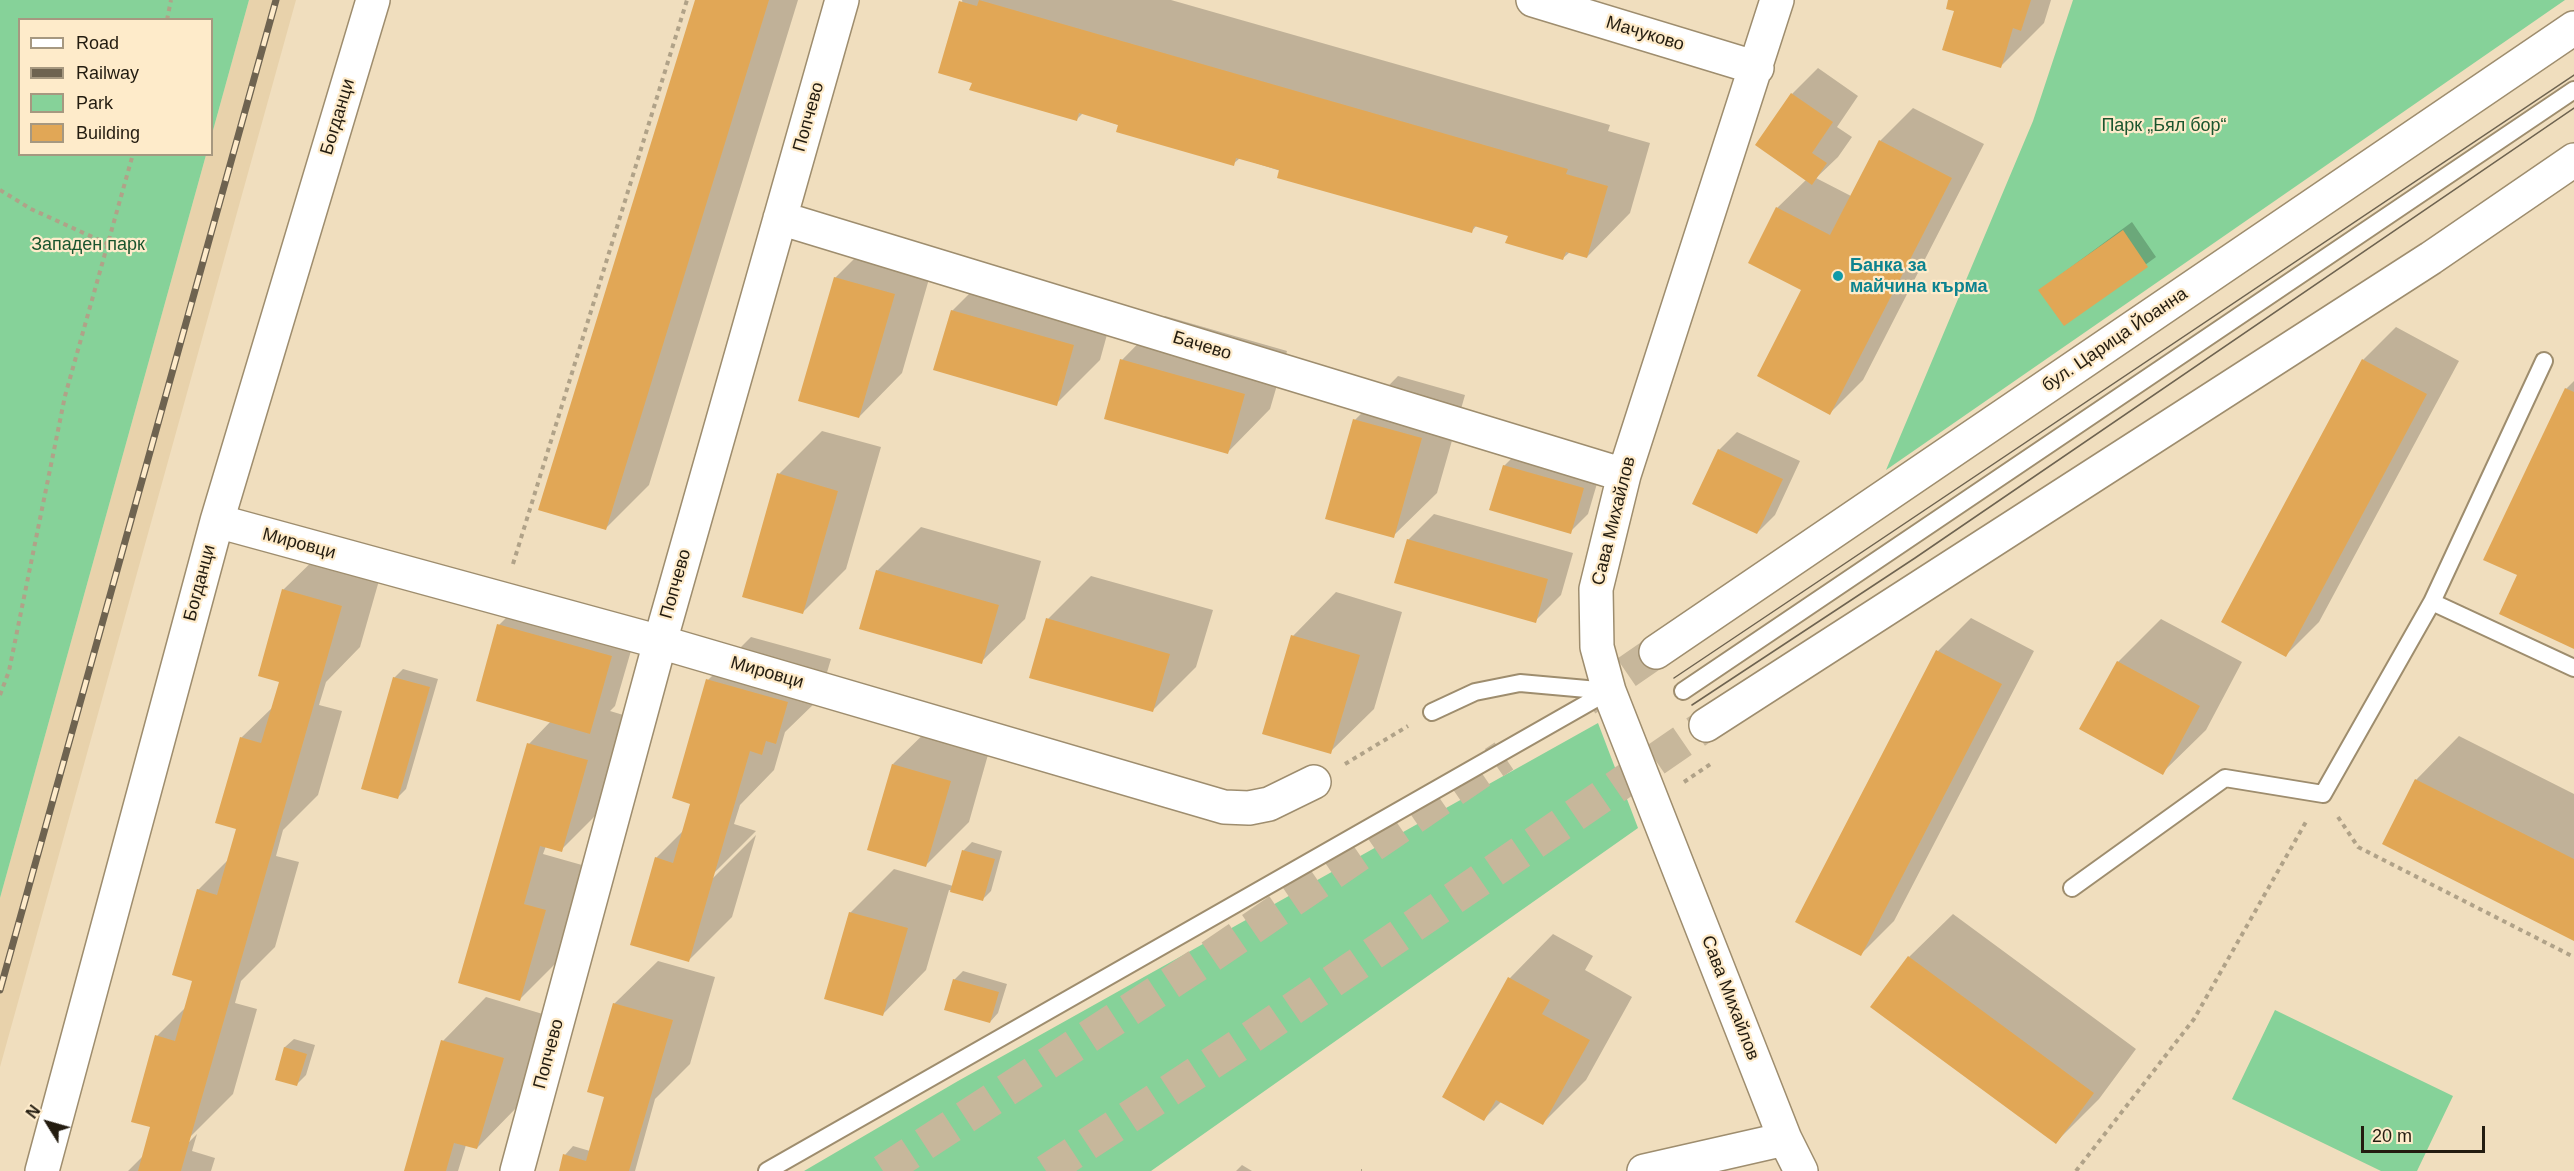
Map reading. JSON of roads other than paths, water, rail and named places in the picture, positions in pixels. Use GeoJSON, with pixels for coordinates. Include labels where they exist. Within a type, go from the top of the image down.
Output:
{"type":"FeatureCollection","features":[{"type":"Feature","properties":{"kind":"street","name":"Богданци"},"geometry":{"type":"LineString","coordinates":[[42,1171],[217,521],[373,0]]}},
{"type":"Feature","properties":{"kind":"street","name":"Попчево"},"geometry":{"type":"LineString","coordinates":[[517,1171],[660,642],[842,0]]}},
{"type":"Feature","properties":{"kind":"street","name":"Мачуково"},"geometry":{"type":"LineString","coordinates":[[1533,0],[1757,68]]}},
{"type":"Feature","properties":{"kind":"street","name":"Сава Михайлов"},"geometry":{"type":"LineString","coordinates":[[1778,0],[1624,475],[1596,589],[1597,647],[1610,691],[1785,1139],[1801,1171]]}},
{"type":"Feature","properties":{"kind":"street","name":"бул. Царица Йоанна"},"geometry":{"type":"LineString","coordinates":[[1656,652],[2574,28]]}},
{"type":"Feature","properties":{"kind":"street"},"geometry":{"type":"LineString","coordinates":[[1706,726],[2421,265],[2574,160]]}},
{"type":"Feature","properties":{"kind":"street","name":"Бачево"},"geometry":{"type":"LineString","coordinates":[[780,218],[1624,475]]}},
{"type":"Feature","properties":{"kind":"street","name":"Мировци"},"geometry":{"type":"LineString","coordinates":[[217,521],[660,642],[1224,807],[1249,808],[1269,804],[1314,782]]}},
{"type":"Feature","properties":{"kind":"street"},"geometry":{"type":"LineString","coordinates":[[1644,1171],[1785,1139]]}},
{"type":"Feature","properties":{"kind":"lane"},"geometry":{"type":"LineString","coordinates":[[1683,691],[2574,90]]}},
{"type":"Feature","properties":{"kind":"lane"},"geometry":{"type":"LineString","coordinates":[[2072,888],[2225,778],[2323,794],[2432,602],[2544,361]]}},
{"type":"Feature","properties":{"kind":"lane"},"geometry":{"type":"LineString","coordinates":[[2432,602],[2574,668]]}},
{"type":"Feature","properties":{"kind":"lane"},"geometry":{"type":"LineString","coordinates":[[1432,712],[1475,692],[1520,683],[1610,691]]}},
{"type":"Feature","properties":{"kind":"lane"},"geometry":{"type":"LineString","coordinates":[[767,1171],[1610,691]]}},
{"type":"Feature","properties":{"kind":"tunnel"},"geometry":{"type":"LineString","coordinates":[[1586,700],[1656,652]]}},
{"type":"Feature","properties":{"kind":"tunnel"},"geometry":{"type":"LineString","coordinates":[[1046,1171],[1250,1038],[1706,725]]}},
{"type":"Feature","properties":{"kind":"tunnel"},"geometry":{"type":"LineString","coordinates":[[883,1171],[1201,963],[1504,756]]}},
{"type":"Feature","properties":{"kind":"tram line"},"geometry":{"type":"LineString","coordinates":[[1674,678],[2574,75]]}},
{"type":"Feature","properties":{"kind":"tram line"},"geometry":{"type":"LineString","coordinates":[[1692,705],[1915,558],[2574,108]]}},
{"type":"Feature","properties":{"kind":"railway"},"geometry":{"type":"LineString","coordinates":[[0,990],[276,0]]}},
{"type":"Feature","properties":{"kind":"place","name":"Банка за майчина кърма"},"geometry":{"type":"Point","coordinates":[1838,276]}},
{"type":"Feature","properties":{"kind":"park label","name":"Парк „Бял бор“"},"geometry":{"type":"Point","coordinates":[2164,126]}},
{"type":"Feature","properties":{"kind":"park label","name":"Западен парк"},"geometry":{"type":"Point","coordinates":[88,245]}}]}
